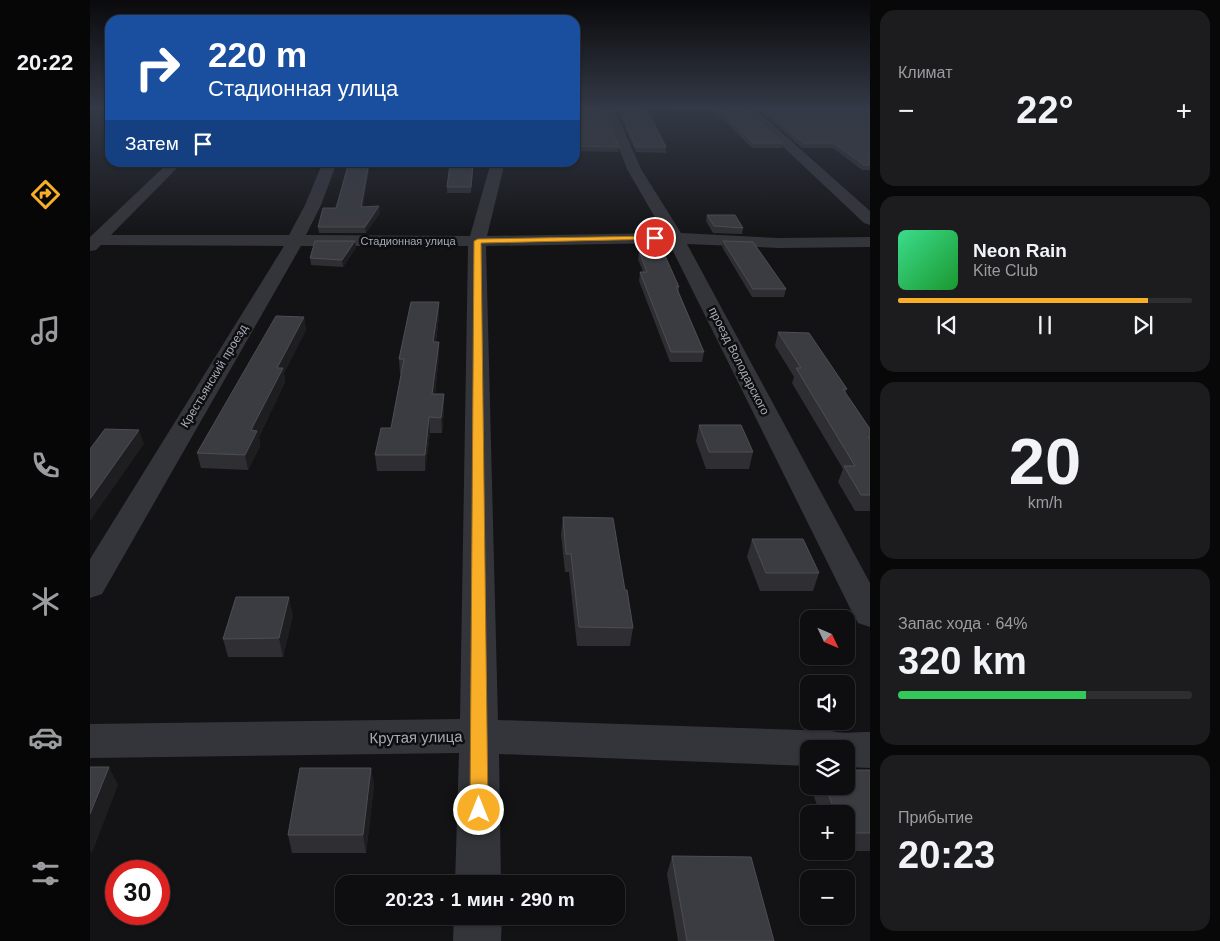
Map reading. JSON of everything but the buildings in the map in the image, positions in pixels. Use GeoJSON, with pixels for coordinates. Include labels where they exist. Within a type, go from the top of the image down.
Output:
{"type":"FeatureCollection","features":[{"type":"Feature","properties":{"kind":"street","name":"проезд Володарского"},"geometry":{"type":"LineString","coordinates":[[627,152],[634,168],[675,238],[870,614]]}},
{"type":"Feature","properties":{"kind":"street"},"geometry":{"type":"LineString","coordinates":[[795,152],[870,220]]}},
{"type":"Feature","properties":{"kind":"street"},"geometry":{"type":"LineString","coordinates":[[93,243],[172,167]]}},
{"type":"Feature","properties":{"kind":"street","name":"Крестьянский проезд"},"geometry":{"type":"LineString","coordinates":[[90,586],[295,241],[313,206],[328,167]]}},
{"type":"Feature","properties":{"kind":"street"},"geometry":{"type":"LineString","coordinates":[[478,875],[480,736],[478,241],[497,167]]}},
{"type":"Feature","properties":{"kind":"street","name":"Стадионная улица"},"geometry":{"type":"LineString","coordinates":[[93,243],[675,238],[779,244],[870,242]]}},
{"type":"Feature","properties":{"kind":"street","name":"Крутая улица"},"geometry":{"type":"LineString","coordinates":[[90,741],[480,736],[800,748]]}},
{"type":"Feature","properties":{"kind":"street"},"geometry":{"type":"LineString","coordinates":[[855,749],[870,750]]}},
{"type":"Feature","properties":{"kind":"street"},"geometry":{"type":"LineString","coordinates":[[478,925],[478,941]]}},
{"type":"Feature","properties":{"kind":"route"},"geometry":{"type":"LineString","coordinates":[[479,810],[478,241],[655,238]]}}]}
